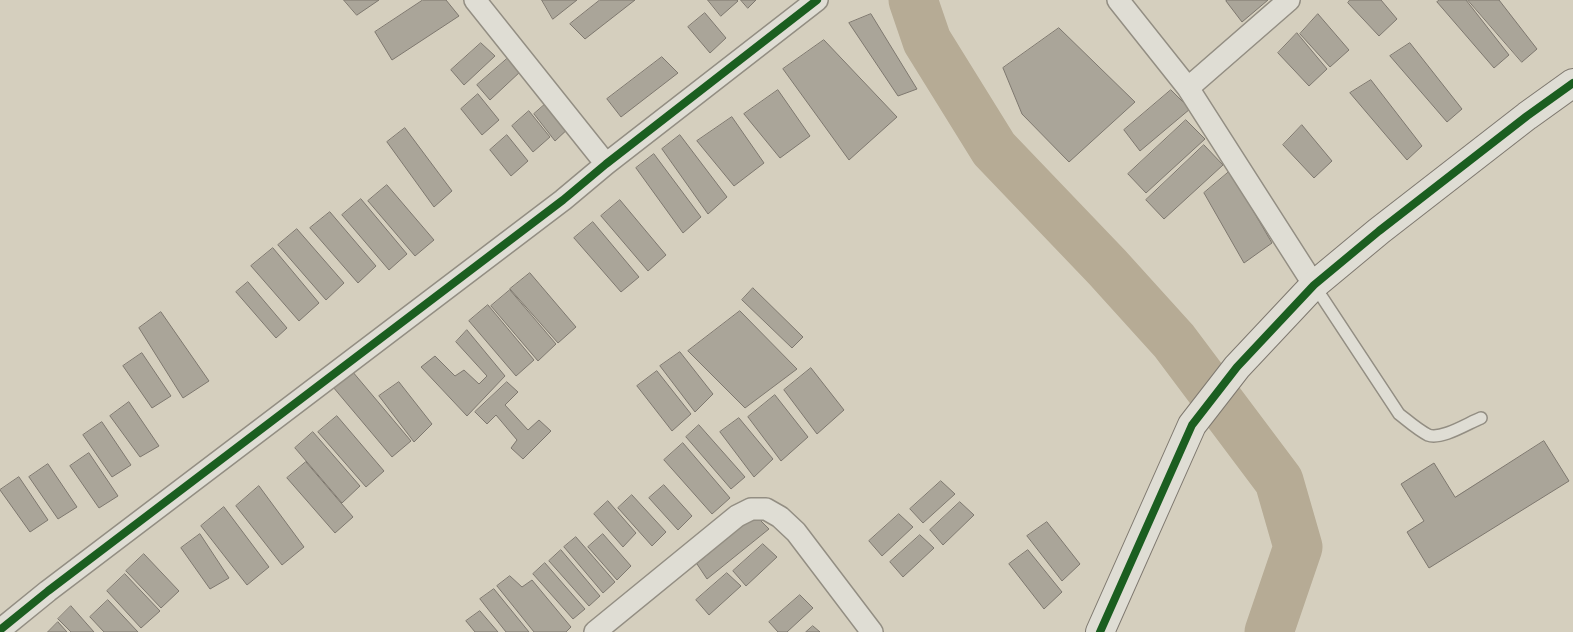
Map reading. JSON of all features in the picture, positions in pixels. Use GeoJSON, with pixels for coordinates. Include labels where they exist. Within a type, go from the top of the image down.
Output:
{"type":"FeatureCollection","features":[{"type":"Feature","properties":{"kind":"street"},"geometry":{"type":"LineString","coordinates":[[475,0],[606,164]]}},
{"type":"Feature","properties":{"kind":"street"},"geometry":{"type":"LineString","coordinates":[[0,630],[48,591],[563,200],[606,164],[817,0]]}},
{"type":"Feature","properties":{"kind":"street"},"geometry":{"type":"LineString","coordinates":[[1118,0],[1188,88],[1314,285]]}},
{"type":"Feature","properties":{"kind":"street"},"geometry":{"type":"LineString","coordinates":[[1188,88],[1289,0]]}},
{"type":"Feature","properties":{"kind":"street"},"geometry":{"type":"LineString","coordinates":[[1100,632],[1192,425],[1223,384],[1268,332],[1314,285],[1379,231],[1527,116],[1573,83]]}},
{"type":"Feature","properties":{"kind":"street"},"geometry":{"type":"LineString","coordinates":[[595,632],[737,516],[752,509],[766,509],[780,517],[796,532],[872,632]]}},
{"type":"Feature","properties":{"kind":"lane"},"geometry":{"type":"LineString","coordinates":[[1314,285],[1399,414],[1429,435],[1440,436],[1480,418]]}},
{"type":"Feature","properties":{"kind":"building"},"geometry":{"type":"Polygon","coordinates":[[[344,0],[379,0],[357,15],[344,0]]]}},
{"type":"Feature","properties":{"kind":"building"},"geometry":{"type":"Polygon","coordinates":[[[423,0],[446,0],[459,16],[392,60],[375,32],[423,0]]]}},
{"type":"Feature","properties":{"kind":"building"},"geometry":{"type":"Polygon","coordinates":[[[542,0],[577,0],[553,19],[542,0]]]}},
{"type":"Feature","properties":{"kind":"building"},"geometry":{"type":"Polygon","coordinates":[[[600,0],[635,0],[585,39],[570,24],[600,0]]]}},
{"type":"Feature","properties":{"kind":"building"},"geometry":{"type":"Polygon","coordinates":[[[708,0],[737,0],[738,1],[721,16],[708,0]]]}},
{"type":"Feature","properties":{"kind":"building"},"geometry":{"type":"Polygon","coordinates":[[[741,0],[756,0],[748,8],[741,0]]]}},
{"type":"Feature","properties":{"kind":"building"},"geometry":{"type":"Polygon","coordinates":[[[1268,0],[1242,22],[1226,1],[1268,0]]]}},
{"type":"Feature","properties":{"kind":"building"},"geometry":{"type":"Polygon","coordinates":[[[1350,0],[1381,0],[1397,19],[1379,36],[1348,3],[1350,0]]]}},
{"type":"Feature","properties":{"kind":"building"},"geometry":{"type":"Polygon","coordinates":[[[1440,0],[1466,0],[1509,55],[1494,68],[1437,2],[1440,0]]]}},
{"type":"Feature","properties":{"kind":"building"},"geometry":{"type":"Polygon","coordinates":[[[1468,0],[1499,0],[1537,49],[1522,62],[1468,0]]]}},
{"type":"Feature","properties":{"kind":"building"},"geometry":{"type":"Polygon","coordinates":[[[705,13],[726,38],[710,53],[688,27],[705,13]]]}},
{"type":"Feature","properties":{"kind":"building"},"geometry":{"type":"Polygon","coordinates":[[[871,14],[917,89],[898,96],[849,23],[871,14]]]}},
{"type":"Feature","properties":{"kind":"building"},"geometry":{"type":"Polygon","coordinates":[[[1318,14],[1349,50],[1330,67],[1300,34],[1318,14]]]}},
{"type":"Feature","properties":{"kind":"building"},"geometry":{"type":"Polygon","coordinates":[[[1059,28],[1135,102],[1069,162],[1022,114],[1003,68],[1059,28]]]}},
{"type":"Feature","properties":{"kind":"building"},"geometry":{"type":"Polygon","coordinates":[[[1297,33],[1327,69],[1309,86],[1278,53],[1297,33]]]}},
{"type":"Feature","properties":{"kind":"building"},"geometry":{"type":"Polygon","coordinates":[[[824,40],[897,117],[849,160],[783,69],[824,40]]]}},
{"type":"Feature","properties":{"kind":"building"},"geometry":{"type":"Polygon","coordinates":[[[481,43],[495,56],[464,85],[451,70],[481,43]]]}},
{"type":"Feature","properties":{"kind":"building"},"geometry":{"type":"Polygon","coordinates":[[[1410,43],[1462,109],[1447,122],[1390,56],[1410,43]]]}},
{"type":"Feature","properties":{"kind":"building"},"geometry":{"type":"Polygon","coordinates":[[[662,57],[678,73],[621,117],[607,99],[662,57]]]}},
{"type":"Feature","properties":{"kind":"building"},"geometry":{"type":"Polygon","coordinates":[[[508,58],[521,71],[490,100],[477,85],[508,58]]]}},
{"type":"Feature","properties":{"kind":"building"},"geometry":{"type":"Polygon","coordinates":[[[1371,80],[1422,146],[1407,160],[1350,93],[1371,80]]]}},
{"type":"Feature","properties":{"kind":"building"},"geometry":{"type":"Polygon","coordinates":[[[778,90],[810,136],[780,158],[744,114],[778,90]]]}},
{"type":"Feature","properties":{"kind":"building"},"geometry":{"type":"Polygon","coordinates":[[[1171,90],[1190,109],[1140,151],[1124,130],[1171,90]]]}},
{"type":"Feature","properties":{"kind":"building"},"geometry":{"type":"Polygon","coordinates":[[[478,94],[499,120],[482,135],[461,109],[478,94]]]}},
{"type":"Feature","properties":{"kind":"building"},"geometry":{"type":"Polygon","coordinates":[[[550,100],[571,126],[555,141],[534,114],[550,100]]]}},
{"type":"Feature","properties":{"kind":"building"},"geometry":{"type":"Polygon","coordinates":[[[529,111],[550,137],[533,152],[512,126],[529,111]]]}},
{"type":"Feature","properties":{"kind":"building"},"geometry":{"type":"Polygon","coordinates":[[[732,117],[764,163],[734,186],[697,141],[732,117]]]}},
{"type":"Feature","properties":{"kind":"building"},"geometry":{"type":"Polygon","coordinates":[[[1186,120],[1205,139],[1146,193],[1128,174],[1186,120]]]}},
{"type":"Feature","properties":{"kind":"building"},"geometry":{"type":"Polygon","coordinates":[[[1302,125],[1332,161],[1314,178],[1283,145],[1302,125]]]}},
{"type":"Feature","properties":{"kind":"building"},"geometry":{"type":"Polygon","coordinates":[[[405,128],[452,191],[434,207],[387,142],[405,128]]]}},
{"type":"Feature","properties":{"kind":"building"},"geometry":{"type":"Polygon","coordinates":[[[507,135],[528,161],[511,176],[490,150],[507,135]]]}},
{"type":"Feature","properties":{"kind":"building"},"geometry":{"type":"Polygon","coordinates":[[[680,135],[727,197],[708,214],[662,149],[680,135]]]}},
{"type":"Feature","properties":{"kind":"building"},"geometry":{"type":"Polygon","coordinates":[[[1204,145],[1223,165],[1164,219],[1146,200],[1204,145]]]}},
{"type":"Feature","properties":{"kind":"building"},"geometry":{"type":"Polygon","coordinates":[[[654,154],[701,217],[683,233],[636,168],[654,154]]]}},
{"type":"Feature","properties":{"kind":"building"},"geometry":{"type":"Polygon","coordinates":[[[1230,171],[1272,243],[1244,263],[1204,193],[1230,171]]]}},
{"type":"Feature","properties":{"kind":"building"},"geometry":{"type":"Polygon","coordinates":[[[387,185],[434,240],[415,256],[368,201],[387,185]]]}},
{"type":"Feature","properties":{"kind":"building"},"geometry":{"type":"Polygon","coordinates":[[[361,199],[407,254],[389,270],[342,215],[361,199]]]}},
{"type":"Feature","properties":{"kind":"building"},"geometry":{"type":"Polygon","coordinates":[[[620,200],[666,255],[648,271],[601,216],[620,200]]]}},
{"type":"Feature","properties":{"kind":"building"},"geometry":{"type":"Polygon","coordinates":[[[330,212],[376,266],[358,283],[310,228],[330,212]]]}},
{"type":"Feature","properties":{"kind":"building"},"geometry":{"type":"Polygon","coordinates":[[[593,222],[639,277],[621,292],[574,238],[593,222]]]}},
{"type":"Feature","properties":{"kind":"building"},"geometry":{"type":"Polygon","coordinates":[[[297,229],[344,283],[326,300],[278,245],[297,229]]]}},
{"type":"Feature","properties":{"kind":"building"},"geometry":{"type":"Polygon","coordinates":[[[273,248],[319,303],[299,321],[251,266],[273,248]]]}},
{"type":"Feature","properties":{"kind":"building"},"geometry":{"type":"Polygon","coordinates":[[[530,273],[576,327],[558,343],[510,289],[530,273]]]}},
{"type":"Feature","properties":{"kind":"building"},"geometry":{"type":"Polygon","coordinates":[[[248,282],[287,328],[276,338],[236,292],[248,282]]]}},
{"type":"Feature","properties":{"kind":"building"},"geometry":{"type":"Polygon","coordinates":[[[753,288],[803,337],[792,348],[742,300],[753,288]]]}},
{"type":"Feature","properties":{"kind":"building"},"geometry":{"type":"Polygon","coordinates":[[[510,290],[556,344],[538,361],[491,306],[510,290]]]}},
{"type":"Feature","properties":{"kind":"building"},"geometry":{"type":"Polygon","coordinates":[[[488,305],[534,360],[516,376],[469,321],[488,305]]]}},
{"type":"Feature","properties":{"kind":"building"},"geometry":{"type":"Polygon","coordinates":[[[740,311],[797,369],[745,408],[688,351],[740,311]]]}},
{"type":"Feature","properties":{"kind":"building"},"geometry":{"type":"Polygon","coordinates":[[[161,312],[209,381],[183,398],[139,328],[161,312]]]}},
{"type":"Feature","properties":{"kind":"building"},"geometry":{"type":"Polygon","coordinates":[[[467,330],[505,376],[467,416],[421,367],[435,356],[455,376],[464,370],[479,384],[487,376],[456,342],[467,330]]]}},
{"type":"Feature","properties":{"kind":"building"},"geometry":{"type":"Polygon","coordinates":[[[680,352],[713,394],[695,412],[660,366],[680,352]]]}},
{"type":"Feature","properties":{"kind":"building"},"geometry":{"type":"Polygon","coordinates":[[[142,353],[171,396],[152,408],[123,366],[142,353]]]}},
{"type":"Feature","properties":{"kind":"building"},"geometry":{"type":"Polygon","coordinates":[[[811,368],[844,410],[817,434],[784,390],[811,368]]]}},
{"type":"Feature","properties":{"kind":"building"},"geometry":{"type":"Polygon","coordinates":[[[352,371],[411,441],[392,457],[333,387],[352,371]]]}},
{"type":"Feature","properties":{"kind":"building"},"geometry":{"type":"Polygon","coordinates":[[[657,371],[691,414],[672,431],[637,386],[657,371]]]}},
{"type":"Feature","properties":{"kind":"building"},"geometry":{"type":"Polygon","coordinates":[[[399,382],[432,424],[414,442],[379,396],[399,382]]]}},
{"type":"Feature","properties":{"kind":"building"},"geometry":{"type":"Polygon","coordinates":[[[507,382],[518,392],[505,405],[528,430],[539,420],[551,431],[523,459],[511,448],[517,440],[496,415],[487,424],[475,412],[507,382]]]}},
{"type":"Feature","properties":{"kind":"building"},"geometry":{"type":"Polygon","coordinates":[[[775,395],[808,437],[781,461],[748,417],[775,395]]]}},
{"type":"Feature","properties":{"kind":"building"},"geometry":{"type":"Polygon","coordinates":[[[129,402],[159,446],[140,457],[110,416],[129,402]]]}},
{"type":"Feature","properties":{"kind":"building"},"geometry":{"type":"Polygon","coordinates":[[[337,416],[384,471],[366,487],[318,432],[337,416]]]}},
{"type":"Feature","properties":{"kind":"building"},"geometry":{"type":"Polygon","coordinates":[[[739,418],[773,459],[754,477],[720,432],[739,418]]]}},
{"type":"Feature","properties":{"kind":"building"},"geometry":{"type":"Polygon","coordinates":[[[102,422],[131,465],[112,477],[83,435],[102,422]]]}},
{"type":"Feature","properties":{"kind":"building"},"geometry":{"type":"Polygon","coordinates":[[[699,425],[745,477],[731,489],[686,437],[699,425]]]}},
{"type":"Feature","properties":{"kind":"building"},"geometry":{"type":"Polygon","coordinates":[[[313,432],[360,486],[342,503],[295,448],[313,432]]]}},
{"type":"Feature","properties":{"kind":"building"},"geometry":{"type":"Polygon","coordinates":[[[1544,441],[1569,481],[1429,568],[1407,532],[1424,521],[1401,484],[1434,463],[1455,497],[1544,441]]]}},
{"type":"Feature","properties":{"kind":"building"},"geometry":{"type":"Polygon","coordinates":[[[683,443],[730,498],[712,514],[664,460],[683,443]]]}},
{"type":"Feature","properties":{"kind":"building"},"geometry":{"type":"Polygon","coordinates":[[[89,453],[118,496],[99,508],[70,466],[89,453]]]}},
{"type":"Feature","properties":{"kind":"building"},"geometry":{"type":"Polygon","coordinates":[[[306,462],[353,517],[335,533],[287,478],[306,462]]]}},
{"type":"Feature","properties":{"kind":"building"},"geometry":{"type":"Polygon","coordinates":[[[48,464],[77,507],[58,519],[29,477],[48,464]]]}},
{"type":"Feature","properties":{"kind":"building"},"geometry":{"type":"Polygon","coordinates":[[[19,477],[48,520],[30,532],[0,490],[19,477]]]}},
{"type":"Feature","properties":{"kind":"building"},"geometry":{"type":"Polygon","coordinates":[[[941,481],[955,494],[923,523],[910,509],[941,481]]]}},
{"type":"Feature","properties":{"kind":"building"},"geometry":{"type":"Polygon","coordinates":[[[664,485],[692,516],[678,530],[649,498],[664,485]]]}},
{"type":"Feature","properties":{"kind":"building"},"geometry":{"type":"Polygon","coordinates":[[[259,486],[304,547],[282,565],[236,506],[259,486]]]}},
{"type":"Feature","properties":{"kind":"building"},"geometry":{"type":"Polygon","coordinates":[[[632,495],[666,532],[652,546],[618,508],[632,495]]]}},
{"type":"Feature","properties":{"kind":"building"},"geometry":{"type":"Polygon","coordinates":[[[608,501],[636,533],[623,547],[594,514],[608,501]]]}},
{"type":"Feature","properties":{"kind":"building"},"geometry":{"type":"Polygon","coordinates":[[[960,502],[974,515],[943,545],[930,530],[960,502]]]}},
{"type":"Feature","properties":{"kind":"building"},"geometry":{"type":"Polygon","coordinates":[[[224,507],[269,567],[247,585],[201,526],[224,507]]]}},
{"type":"Feature","properties":{"kind":"building"},"geometry":{"type":"Polygon","coordinates":[[[899,514],[913,527],[882,556],[869,541],[899,514]]]}},
{"type":"Feature","properties":{"kind":"building"},"geometry":{"type":"Polygon","coordinates":[[[755,515],[769,529],[707,579],[697,564],[755,515]]]}},
{"type":"Feature","properties":{"kind":"building"},"geometry":{"type":"Polygon","coordinates":[[[1047,522],[1080,564],[1062,581],[1027,536],[1047,522]]]}},
{"type":"Feature","properties":{"kind":"building"},"geometry":{"type":"Polygon","coordinates":[[[200,534],[229,578],[210,589],[181,548],[200,534]]]}},
{"type":"Feature","properties":{"kind":"building"},"geometry":{"type":"Polygon","coordinates":[[[603,534],[631,566],[617,580],[588,547],[603,534]]]}},
{"type":"Feature","properties":{"kind":"building"},"geometry":{"type":"Polygon","coordinates":[[[920,535],[934,548],[903,577],[890,562],[920,535]]]}},
{"type":"Feature","properties":{"kind":"building"},"geometry":{"type":"Polygon","coordinates":[[[576,537],[615,582],[603,593],[564,547],[576,537]]]}},
{"type":"Feature","properties":{"kind":"building"},"geometry":{"type":"Polygon","coordinates":[[[763,544],[777,557],[746,586],[733,571],[763,544]]]}},
{"type":"Feature","properties":{"kind":"building"},"geometry":{"type":"Polygon","coordinates":[[[561,550],[600,596],[589,606],[549,561],[561,550]]]}},
{"type":"Feature","properties":{"kind":"building"},"geometry":{"type":"Polygon","coordinates":[[[1028,550],[1062,592],[1044,609],[1009,564],[1028,550]]]}},
{"type":"Feature","properties":{"kind":"building"},"geometry":{"type":"Polygon","coordinates":[[[144,554],[179,591],[161,608],[126,571],[144,554]]]}},
{"type":"Feature","properties":{"kind":"building"},"geometry":{"type":"Polygon","coordinates":[[[545,563],[585,609],[573,619],[533,574],[545,563]]]}},
{"type":"Feature","properties":{"kind":"building"},"geometry":{"type":"Polygon","coordinates":[[[727,573],[741,586],[709,615],[696,600],[727,573]]]}},
{"type":"Feature","properties":{"kind":"building"},"geometry":{"type":"Polygon","coordinates":[[[125,574],[160,611],[141,628],[107,591],[125,574]]]}},
{"type":"Feature","properties":{"kind":"building"},"geometry":{"type":"Polygon","coordinates":[[[510,576],[522,587],[532,580],[571,627],[566,632],[534,632],[497,586],[510,576]]]}},
{"type":"Feature","properties":{"kind":"building"},"geometry":{"type":"Polygon","coordinates":[[[494,589],[529,632],[506,632],[480,599],[494,589]]]}},
{"type":"Feature","properties":{"kind":"building"},"geometry":{"type":"Polygon","coordinates":[[[800,595],[813,608],[787,632],[778,632],[769,622],[800,595]]]}},
{"type":"Feature","properties":{"kind":"building"},"geometry":{"type":"Polygon","coordinates":[[[108,600],[138,632],[104,632],[90,617],[108,600]]]}},
{"type":"Feature","properties":{"kind":"building"},"geometry":{"type":"Polygon","coordinates":[[[71,606],[94,632],[71,632],[58,619],[71,606]]]}},
{"type":"Feature","properties":{"kind":"building"},"geometry":{"type":"Polygon","coordinates":[[[480,611],[498,632],[475,632],[466,621],[480,611]]]}},
{"type":"Feature","properties":{"kind":"building"},"geometry":{"type":"Polygon","coordinates":[[[58,622],[67,632],[48,632],[58,622]]]}},
{"type":"Feature","properties":{"kind":"building"},"geometry":{"type":"Polygon","coordinates":[[[813,626],[820,632],[806,632],[813,626]]]}},
{"type":"Feature","properties":{"kind":"waterway"},"geometry":{"type":"LineString","coordinates":[[913,0],[927,41],[994,149],[1107,267],[1174,341],[1279,481],[1298,547],[1269,632]]}},
{"type":"Feature","properties":{"kind":"cycle path"},"geometry":{"type":"LineString","coordinates":[[0,630],[48,591],[563,200],[606,164],[817,0]]}},
{"type":"Feature","properties":{"kind":"cycle path"},"geometry":{"type":"LineString","coordinates":[[1100,632],[1192,425],[1237,367],[1314,285],[1379,231],[1527,116],[1573,83]]}}]}
